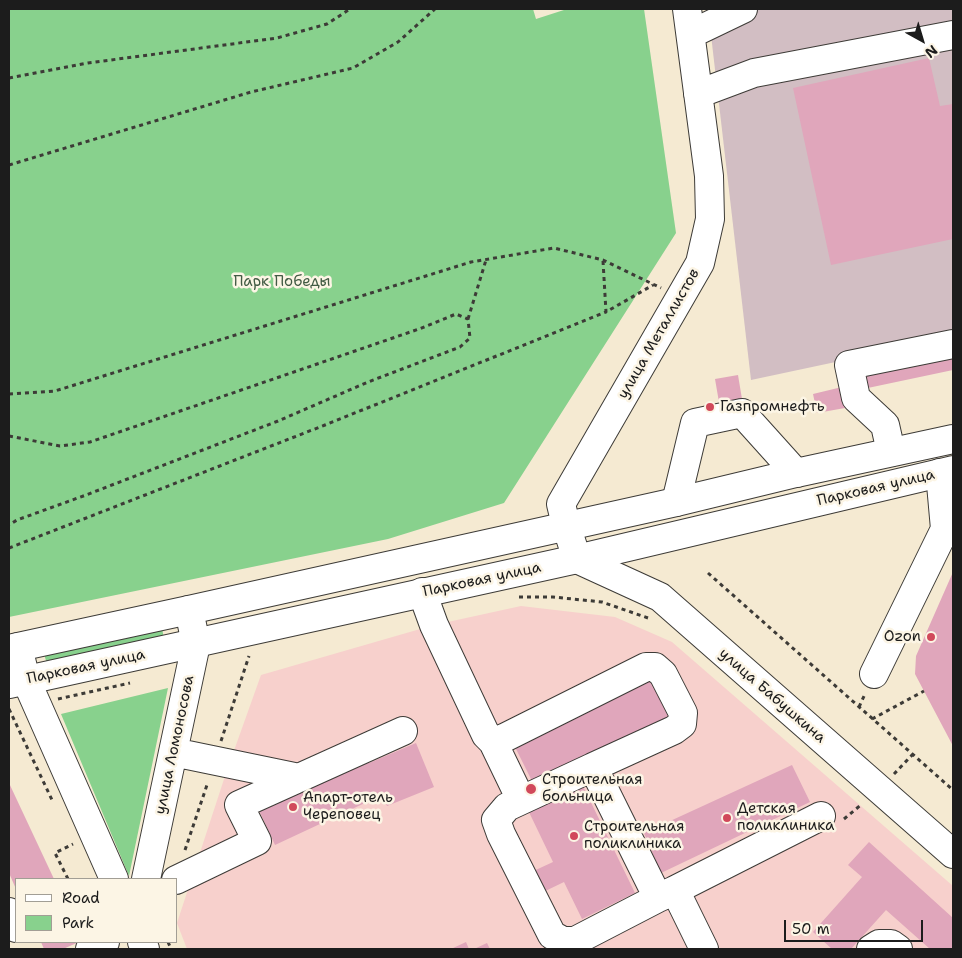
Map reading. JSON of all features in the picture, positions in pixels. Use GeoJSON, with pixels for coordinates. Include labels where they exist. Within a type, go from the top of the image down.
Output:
{"type":"FeatureCollection","features":[{"type":"Feature","properties":{"kind":"main road"},"geometry":{"type":"LineString","coordinates":[[689,22],[743,9]]}},
{"type":"Feature","properties":{"kind":"main road","name":"улица Металлистов"},"geometry":{"type":"LineString","coordinates":[[577,559],[561,504],[700,263],[710,219],[709,176],[689,22]]}},
{"type":"Feature","properties":{"kind":"main road"},"geometry":{"type":"LineString","coordinates":[[698,94],[754,73],[953,35]]}},
{"type":"Feature","properties":{"kind":"main road"},"geometry":{"type":"LineString","coordinates":[[892,452],[885,425],[856,398],[850,365],[953,344]]}},
{"type":"Feature","properties":{"kind":"main road"},"geometry":{"type":"LineString","coordinates":[[676,502],[695,423],[742,413],[796,473]]}},
{"type":"Feature","properties":{"kind":"main road","name":"Парковая улица"},"geometry":{"type":"LineString","coordinates":[[13,648],[953,439]]}},
{"type":"Feature","properties":{"kind":"main road"},"geometry":{"type":"LineString","coordinates":[[874,674],[944,528],[947,472]]}},
{"type":"Feature","properties":{"kind":"main road","name":"Парковая улица"},"geometry":{"type":"LineString","coordinates":[[24,689],[196,644],[422,592],[577,559],[947,472]]}},
{"type":"Feature","properties":{"kind":"main road","name":"улица Бабушкина"},"geometry":{"type":"LineString","coordinates":[[577,559],[660,597],[953,854]]}},
{"type":"Feature","properties":{"kind":"main road"},"geometry":{"type":"LineString","coordinates":[[422,592],[438,633],[486,735],[493,742],[521,800]]}},
{"type":"Feature","properties":{"kind":"main road","name":"улица Ломоносова"},"geometry":{"type":"LineString","coordinates":[[146,878],[196,644],[189,610]]}},
{"type":"Feature","properties":{"kind":"main road"},"geometry":{"type":"LineString","coordinates":[[13,648],[24,689],[114,878]]}},
{"type":"Feature","properties":{"kind":"main road"},"geometry":{"type":"LineString","coordinates":[[493,742],[646,667],[655,667],[663,674],[683,713],[682,724],[674,730],[507,807],[496,820],[501,834],[552,935],[563,941],[575,941],[821,816]]}},
{"type":"Feature","properties":{"kind":"main road"},"geometry":{"type":"LineString","coordinates":[[178,879],[257,841],[239,805],[403,731]]}},
{"type":"Feature","properties":{"kind":"main road"},"geometry":{"type":"LineString","coordinates":[[173,752],[299,778]]}},
{"type":"Feature","properties":{"kind":"main road"},"geometry":{"type":"LineString","coordinates":[[593,767],[666,894],[704,949]]}},
{"type":"Feature","properties":{"kind":"main road"},"geometry":{"type":"LineString","coordinates":[[9,912],[15,926]]}},
{"type":"Feature","properties":{"kind":"main road"},"geometry":{"type":"LineString","coordinates":[[90,949],[103,943]]}},
{"type":"Feature","properties":{"kind":"main road"},"geometry":{"type":"LineString","coordinates":[[872,949],[879,944],[891,944],[898,949]]}},
{"type":"Feature","properties":{"kind":"path"},"geometry":{"type":"LineString","coordinates":[[9,78],[88,63],[278,38],[327,24],[350,9]]}},
{"type":"Feature","properties":{"kind":"path"},"geometry":{"type":"LineString","coordinates":[[9,165],[251,92],[353,68],[398,42],[435,9]]}},
{"type":"Feature","properties":{"kind":"path"},"geometry":{"type":"LineString","coordinates":[[9,394],[55,391],[471,262],[554,248],[603,260],[680,298]]}},
{"type":"Feature","properties":{"kind":"path"},"geometry":{"type":"LineString","coordinates":[[9,526],[17,520],[278,421],[368,382],[460,347],[470,338],[468,319],[486,260]]}},
{"type":"Feature","properties":{"kind":"path"},"geometry":{"type":"LineString","coordinates":[[603,260],[606,312]]}},
{"type":"Feature","properties":{"kind":"path"},"geometry":{"type":"LineString","coordinates":[[9,548],[326,425],[606,312],[653,284]]}},
{"type":"Feature","properties":{"kind":"path"},"geometry":{"type":"LineString","coordinates":[[9,436],[60,446],[90,442],[410,333],[456,314],[468,319]]}},
{"type":"Feature","properties":{"kind":"path"},"geometry":{"type":"LineString","coordinates":[[708,573],[953,790]]}},
{"type":"Feature","properties":{"kind":"path"},"geometry":{"type":"LineString","coordinates":[[518,596],[602,602],[652,620]]}},
{"type":"Feature","properties":{"kind":"path"},"geometry":{"type":"LineString","coordinates":[[240,658],[249,656]]}},
{"type":"Feature","properties":{"kind":"path"},"geometry":{"type":"LineString","coordinates":[[56,808],[9,709],[24,689],[133,682]]}},
{"type":"Feature","properties":{"kind":"path"},"geometry":{"type":"LineString","coordinates":[[872,719],[924,691]]}},
{"type":"Feature","properties":{"kind":"path"},"geometry":{"type":"LineString","coordinates":[[68,878],[55,853],[73,844],[77,853]]}},
{"type":"Feature","properties":{"kind":"shaded area"},"geometry":{"type":"Polygon","coordinates":[[[708,9],[953,9],[953,337],[751,380],[708,9]]]}},
{"type":"Feature","properties":{"kind":"shaded area","name":"Строительная больница"},"geometry":{"type":"Polygon","coordinates":[[[521,606],[615,617],[672,642],[953,886],[953,949],[187,949],[178,926],[178,920],[226,773],[261,675],[434,625],[521,606]]]}},
{"type":"Feature","properties":{"kind":"green space","name":"Парк Победы"},"geometry":{"type":"Polygon","coordinates":[[[9,9],[533,9],[536,19],[567,9],[644,9],[676,233],[504,503],[388,539],[9,617],[9,9]]]}},
{"type":"Feature","properties":{"kind":"green space"},"geometry":{"type":"Polygon","coordinates":[[[162,628],[164,639],[47,664],[44,654],[162,628]]]}},
{"type":"Feature","properties":{"kind":"green space"},"geometry":{"type":"Polygon","coordinates":[[[168,688],[129,876],[61,714],[168,688]]]}},
{"type":"Feature","properties":{"kind":"building"},"geometry":{"type":"Polygon","coordinates":[[[929,58],[940,106],[953,104],[953,239],[831,265],[793,88],[929,58]]]}},
{"type":"Feature","properties":{"kind":"building"},"geometry":{"type":"Polygon","coordinates":[[[953,352],[953,370],[863,389],[859,370],[953,352]]]}},
{"type":"Feature","properties":{"kind":"building"},"geometry":{"type":"Polygon","coordinates":[[[738,375],[743,405],[720,408],[715,379],[738,375]]]}},
{"type":"Feature","properties":{"kind":"building"},"geometry":{"type":"Polygon","coordinates":[[[842,387],[845,408],[817,413],[813,394],[842,387]]]}},
{"type":"Feature","properties":{"kind":"building"},"geometry":{"type":"Polygon","coordinates":[[[953,572],[953,746],[915,674],[916,656],[953,572]]]}},
{"type":"Feature","properties":{"kind":"building"},"geometry":{"type":"Polygon","coordinates":[[[652,679],[671,718],[534,785],[515,747],[652,679]]]}},
{"type":"Feature","properties":{"kind":"building"},"geometry":{"type":"Polygon","coordinates":[[[416,743],[434,787],[387,806],[382,795],[275,845],[258,808],[365,758],[369,763],[416,743]]]}},
{"type":"Feature","properties":{"kind":"building","name":"Детская поликлиника"},"geometry":{"type":"Polygon","coordinates":[[[792,765],[810,802],[661,873],[644,833],[792,765]]]}},
{"type":"Feature","properties":{"kind":"building"},"geometry":{"type":"Polygon","coordinates":[[[9,783],[54,878],[15,878],[15,887],[9,873],[9,783]]]}},
{"type":"Feature","properties":{"kind":"building","name":"Строительная поликлиника"},"geometry":{"type":"Polygon","coordinates":[[[582,784],[635,893],[582,919],[564,882],[537,895],[527,874],[553,862],[528,810],[582,784]]]}},
{"type":"Feature","properties":{"kind":"building"},"geometry":{"type":"Polygon","coordinates":[[[869,842],[953,918],[953,949],[930,949],[886,910],[851,949],[832,949],[813,932],[862,877],[848,865],[869,842]]]}},
{"type":"Feature","properties":{"kind":"building"},"geometry":{"type":"Polygon","coordinates":[[[466,942],[469,949],[451,949],[466,942]]]}},
{"type":"Feature","properties":{"kind":"building"},"geometry":{"type":"Polygon","coordinates":[[[41,943],[77,943],[63,949],[44,949],[41,943]]]}},
{"type":"Feature","properties":{"kind":"building"},"geometry":{"type":"Polygon","coordinates":[[[487,943],[490,949],[474,949],[487,943]]]}},
{"type":"Feature","properties":{"kind":"place","name":"Газпромнефть"},"geometry":{"type":"Point","coordinates":[710,407]}},
{"type":"Feature","properties":{"kind":"place","name":"Ozon"},"geometry":{"type":"Point","coordinates":[931,637]}},
{"type":"Feature","properties":{"kind":"place","name":"Строительная больница"},"geometry":{"type":"Point","coordinates":[531,789]}},
{"type":"Feature","properties":{"kind":"place","name":"Апарт-отель Череповец"},"geometry":{"type":"Point","coordinates":[293,807]}},
{"type":"Feature","properties":{"kind":"place","name":"Детская поликлиника"},"geometry":{"type":"Point","coordinates":[727,818]}},
{"type":"Feature","properties":{"kind":"place","name":"Строительная поликлиника"},"geometry":{"type":"Point","coordinates":[574,836]}}]}
